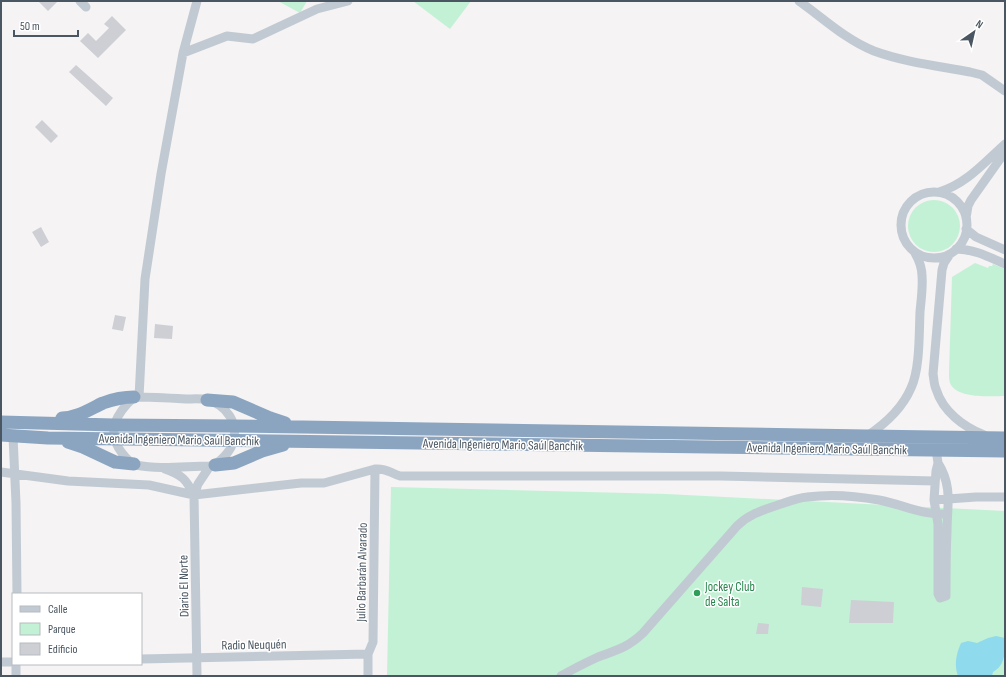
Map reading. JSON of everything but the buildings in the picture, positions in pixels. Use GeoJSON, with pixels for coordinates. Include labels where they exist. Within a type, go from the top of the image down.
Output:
{"type":"FeatureCollection","features":[{"type":"Feature","properties":{"kind":"highway"},"geometry":{"type":"LineString","coordinates":[[26,423],[40,417],[68,418],[77,416],[115,399],[136,397]]}},
{"type":"Feature","properties":{"kind":"highway"},"geometry":{"type":"LineString","coordinates":[[207,400],[233,402],[270,418],[304,428]]}},
{"type":"Feature","properties":{"kind":"highway","name":"Avenida Ingeniero Mario Saúl Banchik"},"geometry":{"type":"LineString","coordinates":[[1,422],[26,423],[114,432],[234,440],[1005,451]]}},
{"type":"Feature","properties":{"kind":"highway","name":"Avenida Ingeniero Mario Saúl Banchik"},"geometry":{"type":"LineString","coordinates":[[7,435],[39,437],[234,426],[1005,438]]}},
{"type":"Feature","properties":{"kind":"highway"},"geometry":{"type":"LineString","coordinates":[[39,437],[74,444],[115,462],[134,464]]}},
{"type":"Feature","properties":{"kind":"highway"},"geometry":{"type":"LineString","coordinates":[[213,465],[234,463],[262,451],[298,441]]}},
{"type":"Feature","properties":{"kind":"street"},"geometry":{"type":"LineString","coordinates":[[136,397],[145,279],[161,174],[183,53],[197,1]]}},
{"type":"Feature","properties":{"kind":"street"},"geometry":{"type":"LineString","coordinates":[[183,53],[227,36],[253,39],[317,9],[348,1]]}},
{"type":"Feature","properties":{"kind":"street"},"geometry":{"type":"LineString","coordinates":[[799,1],[856,42],[873,50],[894,57],[982,75],[1005,91]]}},
{"type":"Feature","properties":{"kind":"street"},"geometry":{"type":"LineString","coordinates":[[937,193],[957,185],[1005,144]]}},
{"type":"Feature","properties":{"kind":"street"},"geometry":{"type":"LineString","coordinates":[[989,437],[966,427],[953,416],[942,402],[936,390],[933,374],[942,270],[944,263],[963,240],[966,229],[968,206],[971,200],[1005,152]]}},
{"type":"Feature","properties":{"kind":"street"},"geometry":{"type":"LineString","coordinates":[[866,436],[881,427],[893,416],[904,402],[912,387],[917,362],[922,276],[919,261],[915,253],[907,245],[902,236],[900,225],[902,214],[916,197],[926,193],[937,193],[946,195],[955,201],[962,208],[966,218]]}},
{"type":"Feature","properties":{"kind":"street"},"geometry":{"type":"LineString","coordinates":[[966,229],[976,237],[1005,250]]}},
{"type":"Feature","properties":{"kind":"street"},"geometry":{"type":"LineString","coordinates":[[915,253],[924,257],[933,258],[942,257],[953,251],[965,249],[1005,264]]}},
{"type":"Feature","properties":{"kind":"street"},"geometry":{"type":"LineString","coordinates":[[194,495],[198,484],[213,465],[228,451],[234,440],[234,426],[231,417],[220,405],[207,400],[136,397],[120,411],[114,432],[121,451],[134,464],[158,467],[213,465]]}},
{"type":"Feature","properties":{"kind":"street"},"geometry":{"type":"LineString","coordinates":[[7,435],[15,474],[17,593]]}},
{"type":"Feature","properties":{"kind":"street"},"geometry":{"type":"LineString","coordinates":[[936,449],[938,463],[934,500],[938,524],[938,594],[940,598],[943,598],[946,596],[947,514],[949,499],[944,472],[938,463]]}},
{"type":"Feature","properties":{"kind":"street"},"geometry":{"type":"LineString","coordinates":[[158,467],[177,473],[184,478],[194,495]]}},
{"type":"Feature","properties":{"kind":"street"},"geometry":{"type":"LineString","coordinates":[[1,472],[68,481],[149,485],[194,495],[301,483],[324,483],[375,469],[384,468],[393,474],[400,476],[721,476],[935,480]]}},
{"type":"Feature","properties":{"kind":"street","name":"Julio Barbarán Alvarado"},"geometry":{"type":"LineString","coordinates":[[368,676],[368,654],[373,642],[375,469]]}},
{"type":"Feature","properties":{"kind":"street","name":"Diario El Norte"},"geometry":{"type":"LineString","coordinates":[[194,495],[197,676]]}},
{"type":"Feature","properties":{"kind":"street"},"geometry":{"type":"LineString","coordinates":[[561,676],[576,667],[619,650],[632,643],[643,633],[737,526],[743,520],[758,512],[798,498],[818,496],[854,497],[878,500],[922,512],[947,514]]}},
{"type":"Feature","properties":{"kind":"street"},"geometry":{"type":"LineString","coordinates":[[934,500],[976,497],[1005,497]]}},
{"type":"Feature","properties":{"kind":"street","name":"Radio Neuquén"},"geometry":{"type":"LineString","coordinates":[[142,659],[368,654]]}},
{"type":"Feature","properties":{"kind":"street"},"geometry":{"type":"LineString","coordinates":[[1,662],[12,662]]}},
{"type":"Feature","properties":{"kind":"street"},"geometry":{"type":"LineString","coordinates":[[16,665],[16,676]]}},
{"type":"Feature","properties":{"kind":"green space"},"geometry":{"type":"Polygon","coordinates":[[[278,1],[307,1],[300,13],[278,1]]]}},
{"type":"Feature","properties":{"kind":"green space"},"geometry":{"type":"Polygon","coordinates":[[[413,1],[471,1],[450,29],[413,1]]]}},
{"type":"Feature","properties":{"kind":"green space"},"geometry":{"type":"Polygon","coordinates":[[[934,200],[944,202],[952,208],[958,216],[960,226],[958,236],[952,244],[944,250],[934,252],[924,250],[916,244],[910,236],[908,226],[910,216],[916,208],[924,202],[934,200]]]}},
{"type":"Feature","properties":{"kind":"green space"},"geometry":{"type":"Polygon","coordinates":[[[975,263],[988,268],[993,264],[1005,269],[1005,396],[968,395],[955,389],[949,381],[952,277],[975,263]]]}},
{"type":"Feature","properties":{"kind":"green space","name":"Jockey Club de Salta"},"geometry":{"type":"Polygon","coordinates":[[[391,487],[666,494],[1005,511],[1005,676],[387,676],[391,487]]]}},
{"type":"Feature","properties":{"kind":"water"},"geometry":{"type":"Polygon","coordinates":[[[996,636],[1005,638],[1005,653],[1003,662],[993,672],[992,676],[958,676],[956,660],[961,643],[968,641],[977,643],[996,636]]]}},
{"type":"Feature","properties":{"kind":"place","name":"Jockey Club de Salta"},"geometry":{"type":"Point","coordinates":[697,593]}}]}
